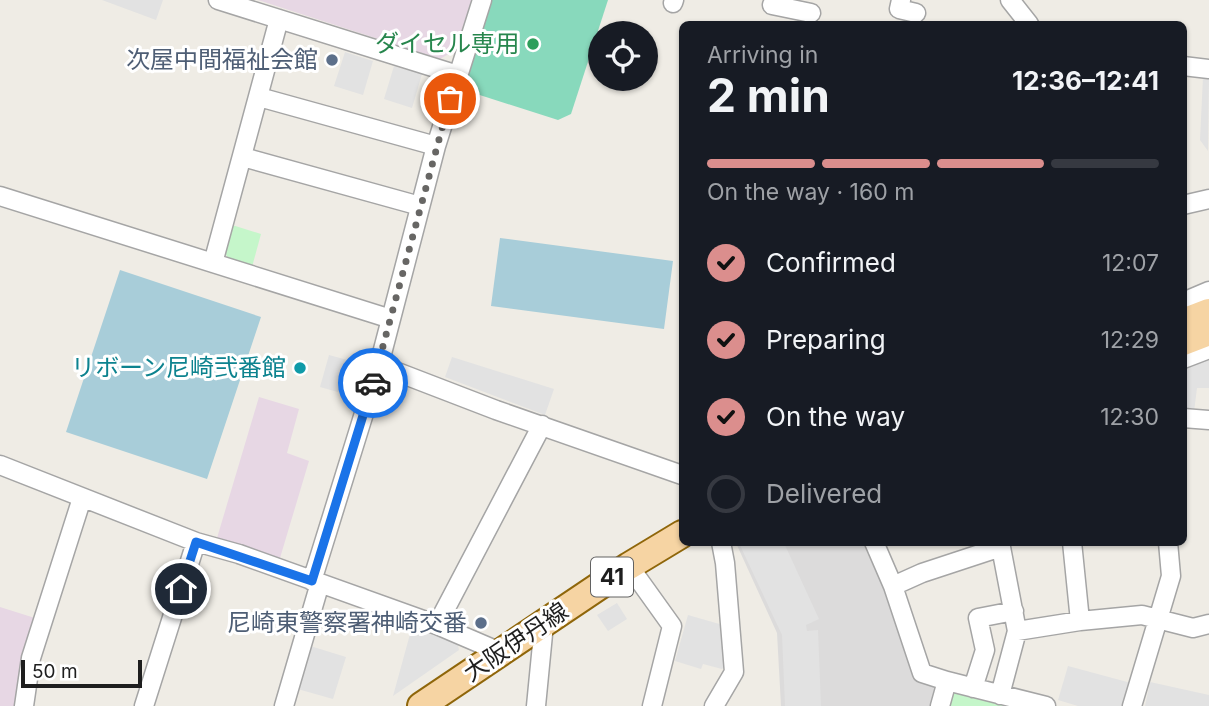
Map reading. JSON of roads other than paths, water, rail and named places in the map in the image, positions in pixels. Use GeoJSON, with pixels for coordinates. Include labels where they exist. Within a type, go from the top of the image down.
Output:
{"type":"FeatureCollection","features":[{"type":"Feature","properties":{"kind":"main road"},"geometry":{"type":"LineString","coordinates":[[1187,320],[1209,312]]}},
{"type":"Feature","properties":{"kind":"main road"},"geometry":{"type":"LineString","coordinates":[[1187,340],[1209,332]]}},
{"type":"Feature","properties":{"kind":"main road","name":"大阪伊丹線"},"geometry":{"type":"LineString","coordinates":[[421,706],[629,566],[679,536]]}},
{"type":"Feature","properties":{"kind":"street"},"geometry":{"type":"LineString","coordinates":[[218,0],[458,75]]}},
{"type":"Feature","properties":{"kind":"street"},"geometry":{"type":"LineString","coordinates":[[284,706],[316,582],[379,365],[436,146],[482,0]]}},
{"type":"Feature","properties":{"kind":"street"},"geometry":{"type":"LineString","coordinates":[[1010,0],[1027,21]]}},
{"type":"Feature","properties":{"kind":"street"},"geometry":{"type":"LineString","coordinates":[[772,5],[811,12]]}},
{"type":"Feature","properties":{"kind":"street"},"geometry":{"type":"LineString","coordinates":[[213,263],[279,19]]}},
{"type":"Feature","properties":{"kind":"street"},"geometry":{"type":"LineString","coordinates":[[1187,66],[1209,69]]}},
{"type":"Feature","properties":{"kind":"street"},"geometry":{"type":"LineString","coordinates":[[259,97],[436,146]]}},
{"type":"Feature","properties":{"kind":"street"},"geometry":{"type":"LineString","coordinates":[[243,157],[420,206]]}},
{"type":"Feature","properties":{"kind":"street"},"geometry":{"type":"LineString","coordinates":[[0,196],[391,319]]}},
{"type":"Feature","properties":{"kind":"street"},"geometry":{"type":"LineString","coordinates":[[1187,204],[1209,199]]}},
{"type":"Feature","properties":{"kind":"street"},"geometry":{"type":"LineString","coordinates":[[1187,300],[1209,291]]}},
{"type":"Feature","properties":{"kind":"street"},"geometry":{"type":"LineString","coordinates":[[1187,357],[1209,349]]}},
{"type":"Feature","properties":{"kind":"street"},"geometry":{"type":"LineString","coordinates":[[379,365],[679,474]]}},
{"type":"Feature","properties":{"kind":"street"},"geometry":{"type":"LineString","coordinates":[[1187,418],[1209,420]]}},
{"type":"Feature","properties":{"kind":"street"},"geometry":{"type":"LineString","coordinates":[[437,625],[542,425]]}},
{"type":"Feature","properties":{"kind":"street"},"geometry":{"type":"LineString","coordinates":[[0,465],[196,542],[437,625],[500,652]]}},
{"type":"Feature","properties":{"kind":"street"},"geometry":{"type":"LineString","coordinates":[[24,706],[31,658],[82,498]]}},
{"type":"Feature","properties":{"kind":"street"},"geometry":{"type":"LineString","coordinates":[[144,706],[196,542]]}},
{"type":"Feature","properties":{"kind":"street"},"geometry":{"type":"LineString","coordinates":[[714,706],[734,672],[722,546]]}},
{"type":"Feature","properties":{"kind":"street"},"geometry":{"type":"LineString","coordinates":[[876,546],[893,586],[922,673],[1041,705]]}},
{"type":"Feature","properties":{"kind":"street"},"geometry":{"type":"LineString","coordinates":[[893,586],[998,546]]}},
{"type":"Feature","properties":{"kind":"street"},"geometry":{"type":"LineString","coordinates":[[1000,695],[1017,631],[1001,546]]}},
{"type":"Feature","properties":{"kind":"street"},"geometry":{"type":"LineString","coordinates":[[1072,546],[1080,621]]}},
{"type":"Feature","properties":{"kind":"street"},"geometry":{"type":"LineString","coordinates":[[1132,706],[1171,576],[1168,546]]}},
{"type":"Feature","properties":{"kind":"street"},"geometry":{"type":"LineString","coordinates":[[629,566],[672,626],[653,706]]}},
{"type":"Feature","properties":{"kind":"street"},"geometry":{"type":"LineString","coordinates":[[973,688],[985,650],[978,618],[1014,611]]}},
{"type":"Feature","properties":{"kind":"street"},"geometry":{"type":"LineString","coordinates":[[1017,631],[1142,615],[1193,628],[1209,624]]}},
{"type":"Feature","properties":{"kind":"street"},"geometry":{"type":"LineString","coordinates":[[536,706],[544,624]]}},
{"type":"Feature","properties":{"kind":"street"},"geometry":{"type":"LineString","coordinates":[[940,706],[947,681]]}},
{"type":"Feature","properties":{"kind":"water"},"geometry":{"type":"Polygon","coordinates":[[[500,238],[673,261],[664,329],[491,306],[500,238]]]}},
{"type":"Feature","properties":{"kind":"water"},"geometry":{"type":"Polygon","coordinates":[[[120,270],[261,317],[207,479],[66,432],[120,270]]]}},
{"type":"Feature","properties":{"kind":"place","name":"ダイセル専用"},"geometry":{"type":"Point","coordinates":[533,44]}},
{"type":"Feature","properties":{"kind":"place","name":"次屋中間福祉会館"},"geometry":{"type":"Point","coordinates":[332,60]}},
{"type":"Feature","properties":{"kind":"place","name":"リボーン尼崎弐番館"},"geometry":{"type":"Point","coordinates":[300,368]}},
{"type":"Feature","properties":{"kind":"place","name":"尼崎東警察署神崎交番"},"geometry":{"type":"Point","coordinates":[481,623]}}]}
